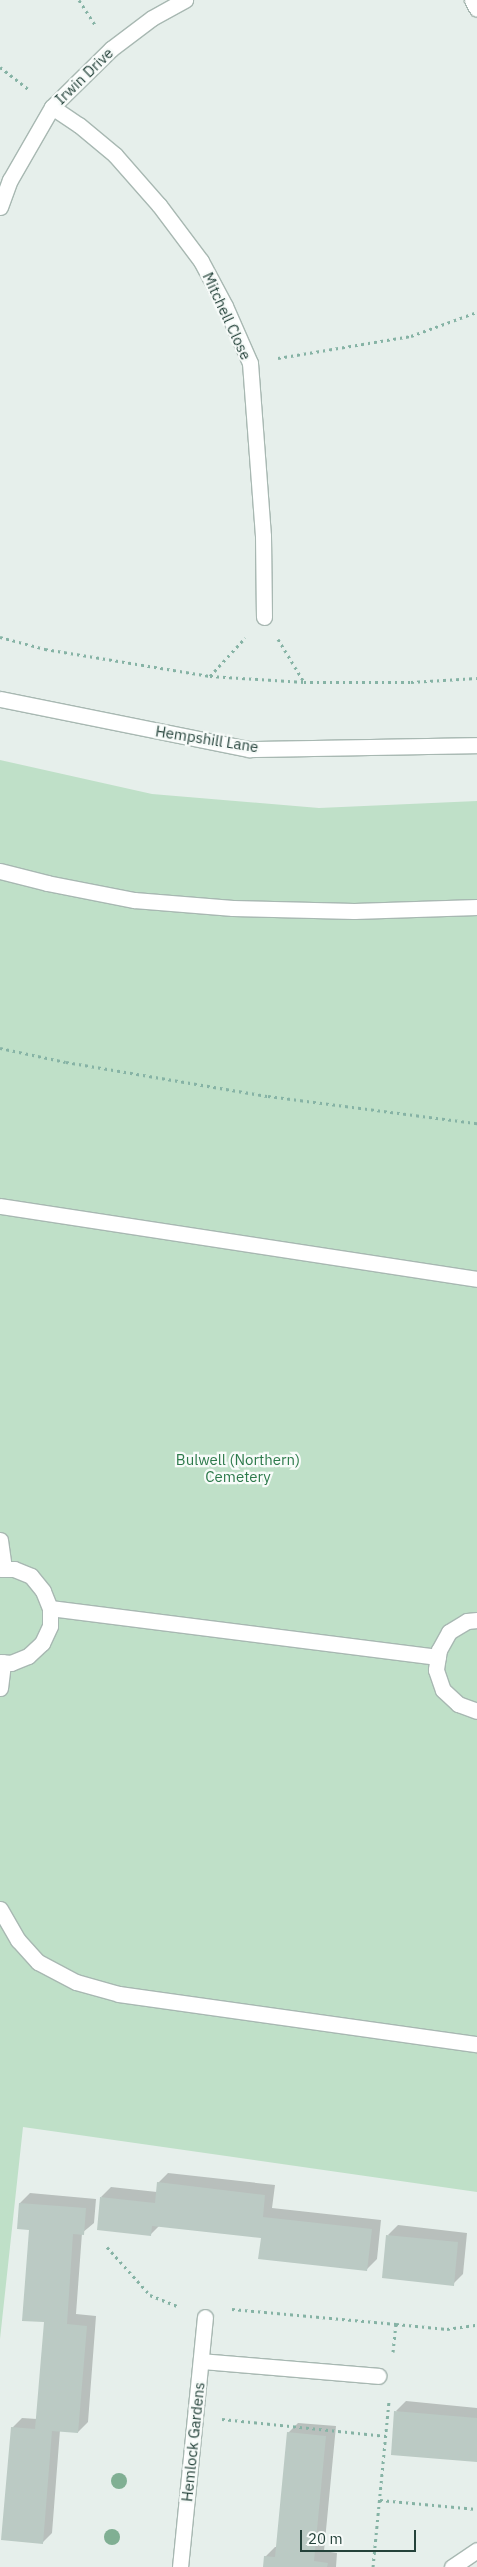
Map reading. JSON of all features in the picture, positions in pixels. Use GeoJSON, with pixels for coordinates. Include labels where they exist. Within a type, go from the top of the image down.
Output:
{"type":"FeatureCollection","features":[{"type":"Feature","properties":{"kind":"street","name":"Irwin Drive"},"geometry":{"type":"LineString","coordinates":[[0,207],[10,180],[52,107],[112,49],[152,18],[185,0]]}},
{"type":"Feature","properties":{"kind":"street"},"geometry":{"type":"LineString","coordinates":[[472,0],[477,9]]}},
{"type":"Feature","properties":{"kind":"street","name":"Mitchell Close"},"geometry":{"type":"LineString","coordinates":[[52,107],[80,124],[114,154],[159,205],[201,261],[225,306],[250,363],[263,536],[264,617]]}},
{"type":"Feature","properties":{"kind":"street","name":"Hempshill Lane"},"geometry":{"type":"LineString","coordinates":[[0,700],[248,748],[477,745]]}},
{"type":"Feature","properties":{"kind":"street"},"geometry":{"type":"LineString","coordinates":[[0,871],[47,883],[134,900],[223,907],[354,911],[477,907]]}},
{"type":"Feature","properties":{"kind":"street"},"geometry":{"type":"LineString","coordinates":[[0,1206],[477,1279]]}},
{"type":"Feature","properties":{"kind":"street"},"geometry":{"type":"LineString","coordinates":[[0,1540],[2,1569],[14,1569],[31,1576],[43,1590],[50,1608],[50,1626],[42,1644],[28,1656],[11,1663],[2,1662],[0,1688]]}},
{"type":"Feature","properties":{"kind":"street"},"geometry":{"type":"LineString","coordinates":[[50,1608],[438,1657]]}},
{"type":"Feature","properties":{"kind":"street"},"geometry":{"type":"LineString","coordinates":[[477,1620],[467,1621],[449,1632],[439,1650],[436,1670],[443,1690],[458,1704],[477,1711]]}},
{"type":"Feature","properties":{"kind":"street"},"geometry":{"type":"LineString","coordinates":[[0,1909],[18,1940],[38,1962],[76,1982],[119,1994],[477,2044]]}},
{"type":"Feature","properties":{"kind":"street","name":"Hemlock Gardens"},"geometry":{"type":"LineString","coordinates":[[180,2567],[205,2317]]}},
{"type":"Feature","properties":{"kind":"street"},"geometry":{"type":"LineString","coordinates":[[201,2361],[378,2376]]}},
{"type":"Feature","properties":{"kind":"street"},"geometry":{"type":"LineString","coordinates":[[452,2567],[477,2550]]}},
{"type":"Feature","properties":{"kind":"path"},"geometry":{"type":"LineString","coordinates":[[0,67],[52,107]]}},
{"type":"Feature","properties":{"kind":"path"},"geometry":{"type":"LineString","coordinates":[[250,363],[411,336],[477,312]]}},
{"type":"Feature","properties":{"kind":"path"},"geometry":{"type":"LineString","coordinates":[[210,676],[264,617],[304,682]]}},
{"type":"Feature","properties":{"kind":"path"},"geometry":{"type":"LineString","coordinates":[[0,637],[45,650],[210,676],[304,682],[411,682],[477,678]]}},
{"type":"Feature","properties":{"kind":"path"},"geometry":{"type":"LineString","coordinates":[[0,1048],[66,1062],[268,1096],[477,1123]]}},
{"type":"Feature","properties":{"kind":"path"},"geometry":{"type":"LineString","coordinates":[[107,2247],[150,2295],[205,2317],[222,2308],[447,2329],[477,2325]]}},
{"type":"Feature","properties":{"kind":"path"},"geometry":{"type":"LineString","coordinates":[[393,2359],[396,2324]]}},
{"type":"Feature","properties":{"kind":"path"},"geometry":{"type":"LineString","coordinates":[[373,2567],[389,2397]]}},
{"type":"Feature","properties":{"kind":"path"},"geometry":{"type":"LineString","coordinates":[[196,2417],[386,2436]]}},
{"type":"Feature","properties":{"kind":"path"},"geometry":{"type":"LineString","coordinates":[[380,2500],[477,2509]]}},
{"type":"Feature","properties":{"kind":"green space","name":"Bulwell (Northern) Cemetery"},"geometry":{"type":"Polygon","coordinates":[[[0,760],[152,794],[319,808],[477,801],[477,2192],[23,2127],[0,2339],[0,760]]]}},
{"type":"Feature","properties":{"kind":"building"},"geometry":{"type":"Polygon","coordinates":[[[157,2182],[265,2195],[263,2217],[372,2229],[367,2271],[258,2259],[261,2238],[152,2226],[151,2236],[97,2230],[100,2197],[155,2203],[157,2182]]]}},
{"type":"Feature","properties":{"kind":"building"},"geometry":{"type":"Polygon","coordinates":[[[19,2203],[86,2208],[84,2235],[73,2234],[67,2324],[87,2326],[78,2433],[52,2431],[43,2544],[1,2540],[11,2427],[35,2429],[44,2322],[22,2321],[29,2230],[17,2229],[19,2203]]]}},
{"type":"Feature","properties":{"kind":"building"},"geometry":{"type":"Polygon","coordinates":[[[386,2235],[458,2242],[454,2286],[382,2278],[386,2235]]]}},
{"type":"Feature","properties":{"kind":"building"},"geometry":{"type":"Polygon","coordinates":[[[394,2411],[477,2418],[477,2462],[391,2455],[394,2411]]]}},
{"type":"Feature","properties":{"kind":"building"},"geometry":{"type":"Polygon","coordinates":[[[287,2432],[326,2436],[314,2561],[328,2563],[327,2567],[263,2567],[264,2556],[275,2557],[287,2432]]]}}]}
